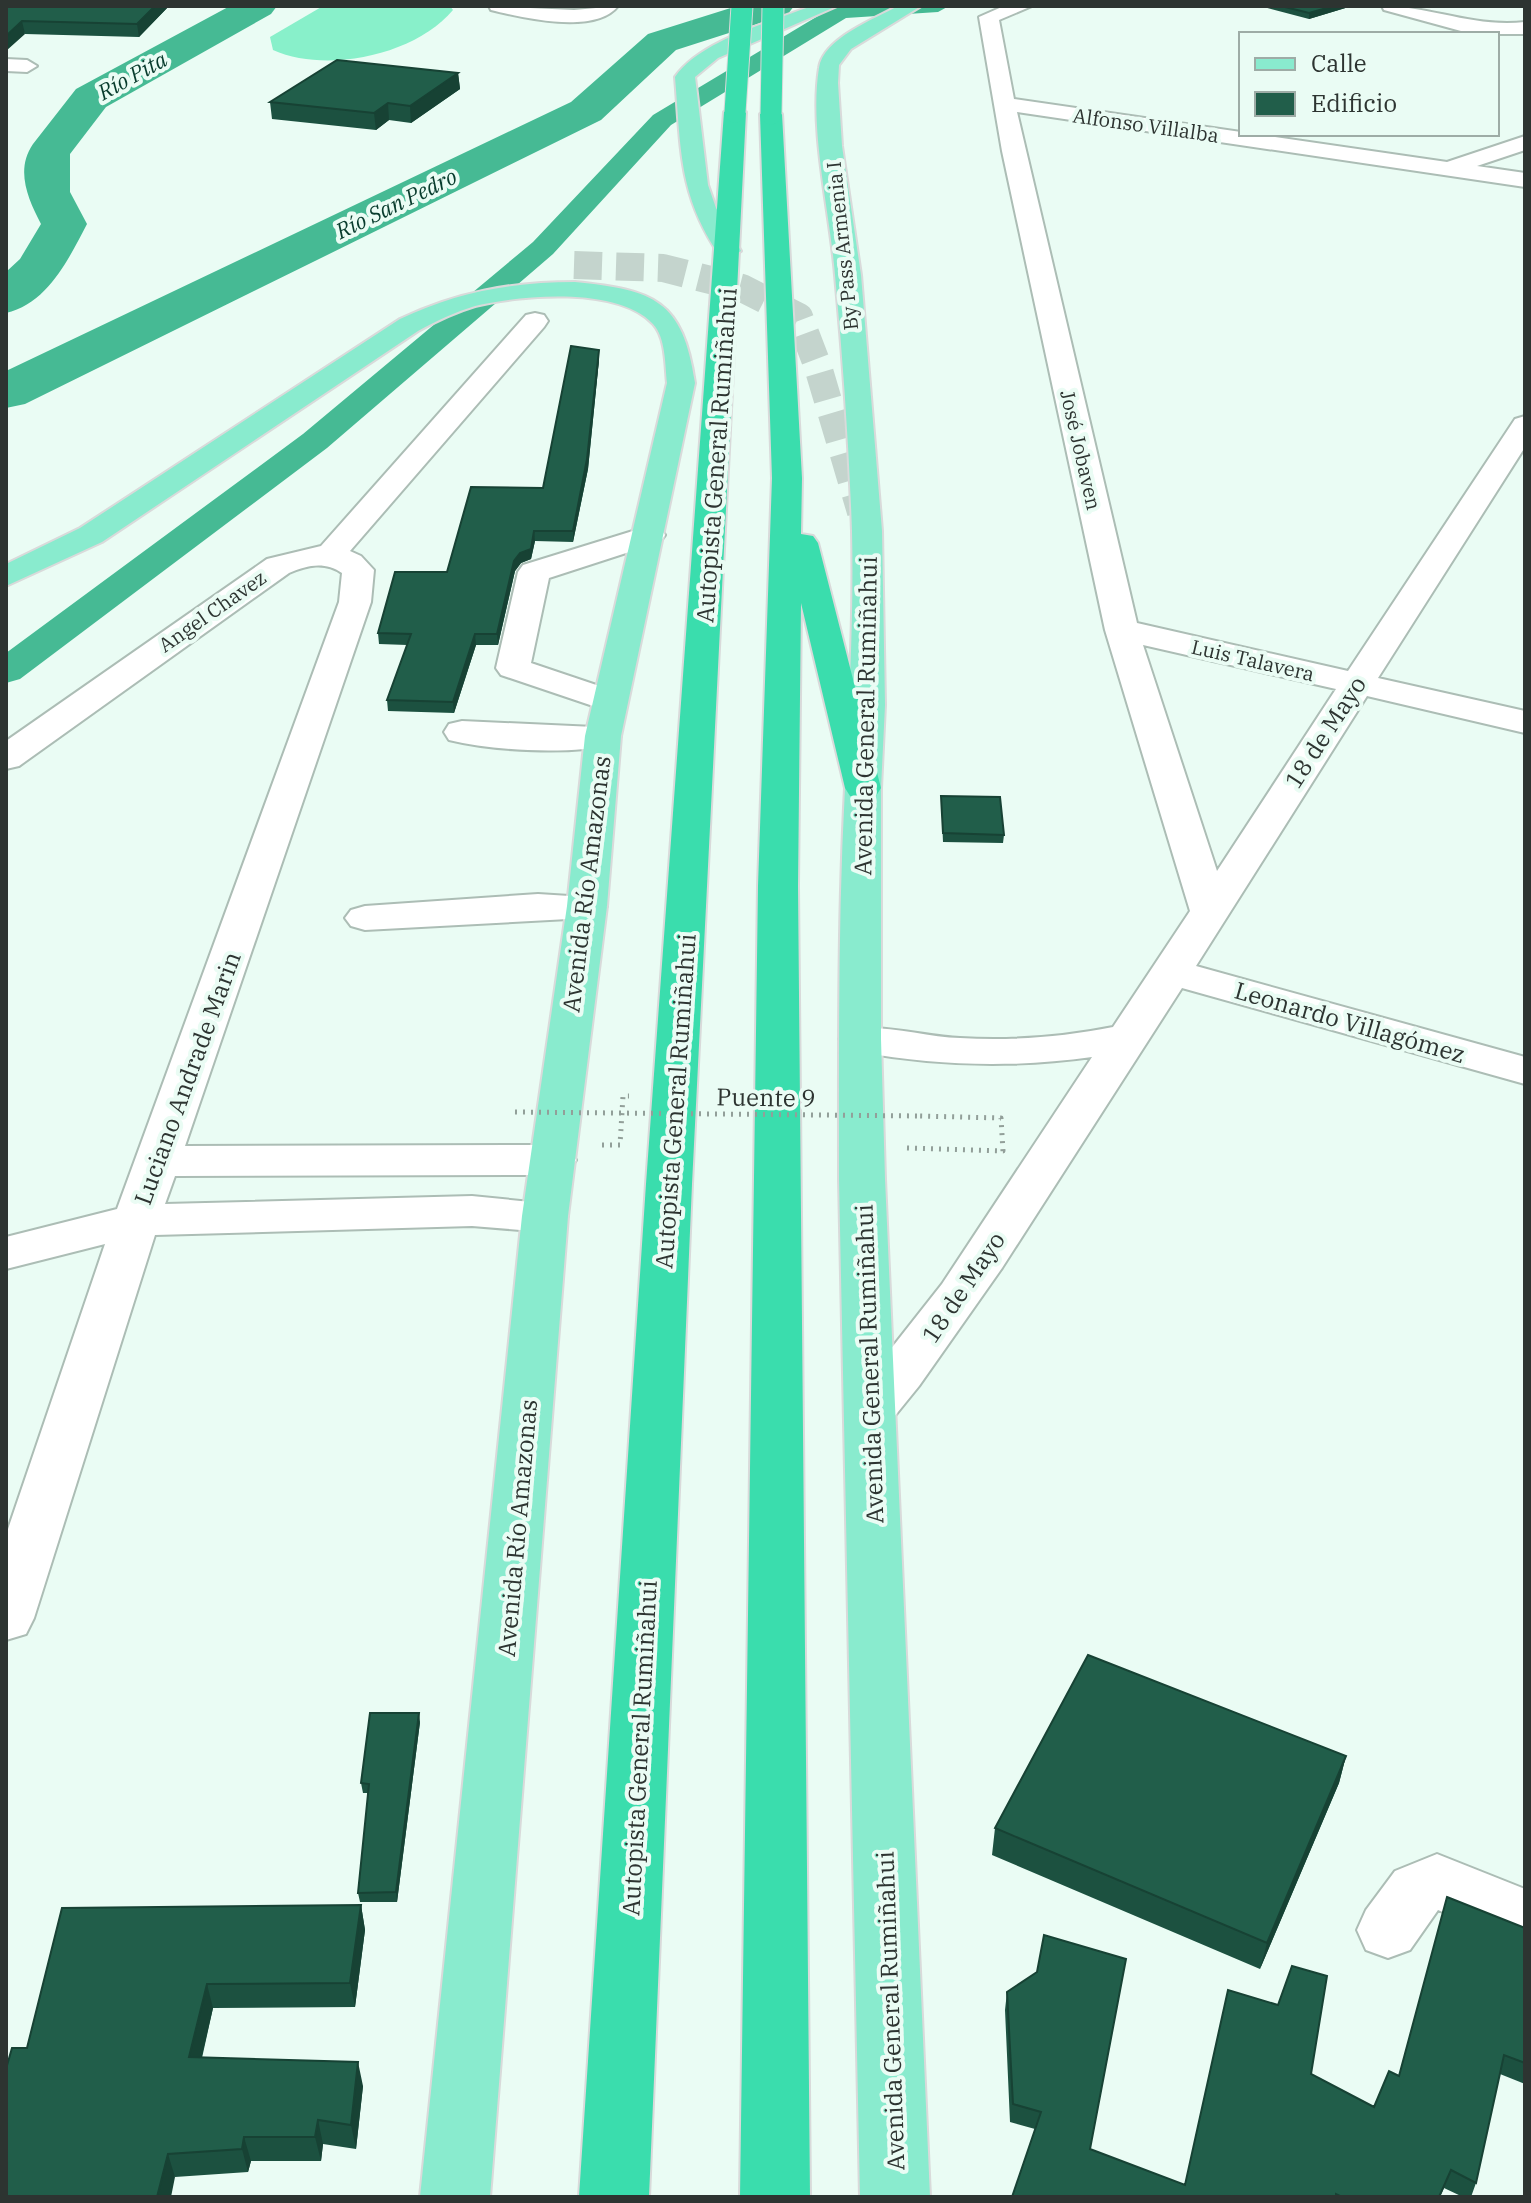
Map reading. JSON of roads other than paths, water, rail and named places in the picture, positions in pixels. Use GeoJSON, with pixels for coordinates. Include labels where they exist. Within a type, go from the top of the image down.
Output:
{"type":"FeatureCollection","features":[{"type":"Feature","properties":{"kind":"highway","name":"Autopista General Rumiñahui"},"geometry":{"type":"LineString","coordinates":[[742,6],[787,478],[778,886],[775,2197]]}},
{"type":"Feature","properties":{"kind":"highway","name":"Autopista General Rumiñahui"},"geometry":{"type":"LineString","coordinates":[[614,2197],[669,1184],[729,251],[773,6]]}},
{"type":"Feature","properties":{"kind":"highway"},"geometry":{"type":"LineString","coordinates":[[787,478],[863,788]]}},
{"type":"Feature","properties":{"kind":"main road","name":"By Pass Armenia I"},"geometry":{"type":"LineString","coordinates":[[864,522],[848,275],[831,146],[829,64],[835,54],[912,6]]}},
{"type":"Feature","properties":{"kind":"main road"},"geometry":{"type":"LineString","coordinates":[[729,251],[704,208],[696,185],[685,77],[694,65],[711,54],[821,8]]}},
{"type":"Feature","properties":{"kind":"main road","name":"Avenida Río Amazonas"},"geometry":{"type":"LineString","coordinates":[[6,548],[82,512],[405,303],[447,285],[518,295],[563,265]]}},
{"type":"Feature","properties":{"kind":"main road","name":"Avenida Río Amazonas"},"geometry":{"type":"LineString","coordinates":[[6,576],[91,535],[409,325],[444,308],[477,298],[574,291],[622,298],[658,313],[673,335],[681,383],[607,718],[587,906],[545,1216],[455,2197]]}},
{"type":"Feature","properties":{"kind":"main road","name":"Avenida General Rumiñahui"},"geometry":{"type":"LineString","coordinates":[[864,522],[868,705],[863,788],[860,1039],[895,2197]]}},
{"type":"Feature","properties":{"kind":"street"},"geometry":{"type":"LineString","coordinates":[[498,6],[526,13],[593,16],[609,6]]}},
{"type":"Feature","properties":{"kind":"street","name":"José Jobaven"},"geometry":{"type":"LineString","coordinates":[[1023,6],[989,17],[1013,151],[1122,630],[1210,911]]}},
{"type":"Feature","properties":{"kind":"street"},"geometry":{"type":"LineString","coordinates":[[1391,6],[1488,32]]}},
{"type":"Feature","properties":{"kind":"street"},"geometry":{"type":"LineString","coordinates":[[1499,32],[1525,28]]}},
{"type":"Feature","properties":{"kind":"street","name":"Alfonso Villalba"},"geometry":{"type":"LineString","coordinates":[[1004,104],[1525,180]]}},
{"type":"Feature","properties":{"kind":"street"},"geometry":{"type":"LineString","coordinates":[[1013,151],[1046,135],[1142,124]]}},
{"type":"Feature","properties":{"kind":"street"},"geometry":{"type":"LineString","coordinates":[[1445,169],[1525,143]]}},
{"type":"Feature","properties":{"kind":"street"},"geometry":{"type":"LineString","coordinates":[[329,556],[518,295]]}},
{"type":"Feature","properties":{"kind":"street","name":"18 de Mayo"},"geometry":{"type":"LineString","coordinates":[[871,1410],[949,1311],[1125,1038],[1175,973],[1210,911],[1525,425]]}},
{"type":"Feature","properties":{"kind":"street"},"geometry":{"type":"LineString","coordinates":[[607,718],[513,668],[534,572],[649,535]]}},
{"type":"Feature","properties":{"kind":"street","name":"Angel Chavez"},"geometry":{"type":"LineString","coordinates":[[6,758],[257,578],[290,561],[329,556]]}},
{"type":"Feature","properties":{"kind":"street","name":"Luciano Andrade Marin"},"geometry":{"type":"LineString","coordinates":[[6,1618],[136,1220],[355,602],[358,570],[351,563],[329,556]]}},
{"type":"Feature","properties":{"kind":"street","name":"Luis Talavera"},"geometry":{"type":"LineString","coordinates":[[1122,630],[1525,722]]}},
{"type":"Feature","properties":{"kind":"street"},"geometry":{"type":"LineString","coordinates":[[462,732],[558,739],[607,718]]}},
{"type":"Feature","properties":{"kind":"street"},"geometry":{"type":"LineString","coordinates":[[365,918],[538,906],[587,906]]}},
{"type":"Feature","properties":{"kind":"street","name":"Leonardo Villagómez"},"geometry":{"type":"LineString","coordinates":[[1175,973],[1525,1071]]}},
{"type":"Feature","properties":{"kind":"street"},"geometry":{"type":"LineString","coordinates":[[860,1039],[904,1048],[995,1054],[1084,1047],[1125,1038]]}},
{"type":"Feature","properties":{"kind":"street"},"geometry":{"type":"LineString","coordinates":[[158,1161],[553,1160]]}},
{"type":"Feature","properties":{"kind":"street"},"geometry":{"type":"LineString","coordinates":[[6,1253],[136,1220],[472,1211],[545,1216]]}},
{"type":"Feature","properties":{"kind":"street"},"geometry":{"type":"LineString","coordinates":[[1388,1930],[1417,1890],[1437,1881],[1525,1918]]}},
{"type":"Feature","properties":{"kind":"waterway","name":"Río Pita"},"geometry":{"type":"LineString","coordinates":[[6,298],[40,267],[64,224],[47,192],[48,153],[91,98],[258,6]]}},
{"type":"Feature","properties":{"kind":"waterway","name":"Río San Pedro"},"geometry":{"type":"LineString","coordinates":[[6,392],[586,111],[662,42],[775,6]]}},
{"type":"Feature","properties":{"kind":"waterway"},"geometry":{"type":"LineString","coordinates":[[6,671],[315,441],[543,248],[662,120],[841,12],[938,6]]}},
{"type":"Feature","properties":{"kind":"tunnel"},"geometry":{"type":"LineString","coordinates":[[574,265],[663,268],[742,288],[799,317],[818,367],[861,512]]}}]}
